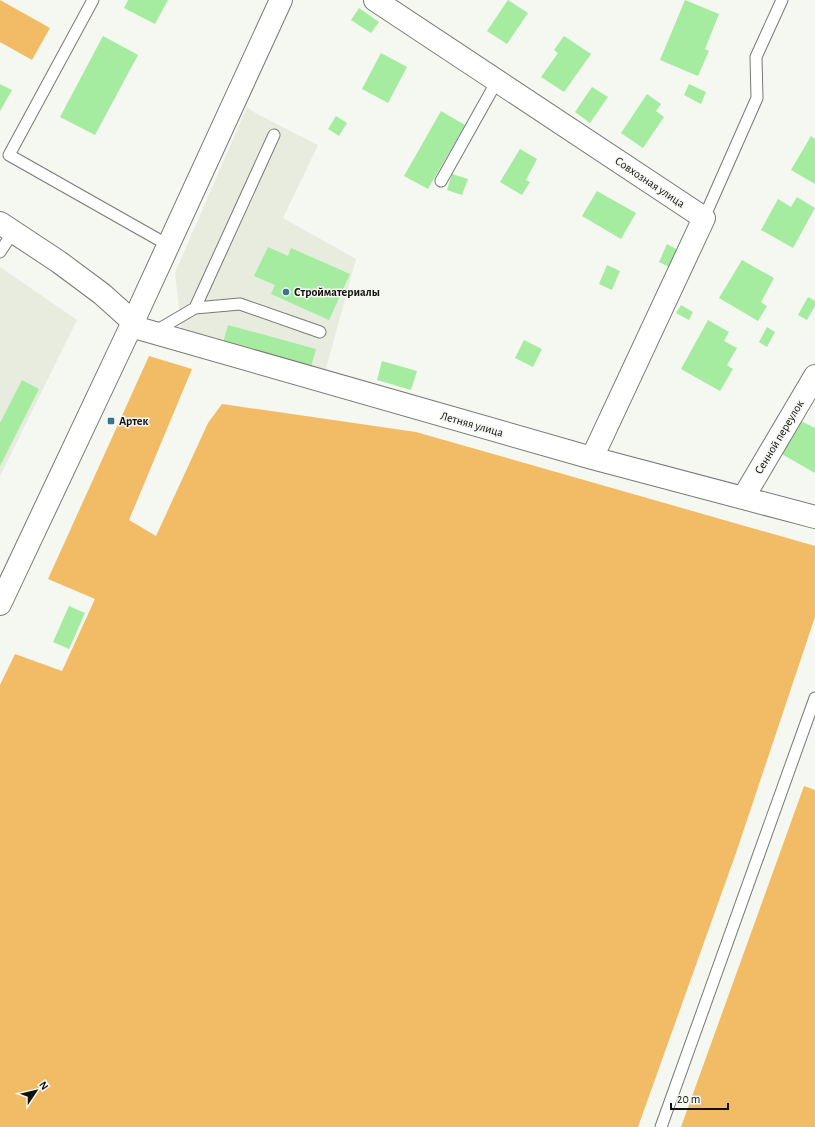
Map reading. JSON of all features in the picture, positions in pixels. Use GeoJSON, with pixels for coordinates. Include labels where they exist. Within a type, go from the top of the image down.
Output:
{"type":"FeatureCollection","features":[{"type":"Feature","properties":{"kind":"street"},"geometry":{"type":"LineString","coordinates":[[0,604],[133,322],[281,0]]}},
{"type":"Feature","properties":{"kind":"street","name":"Совхозная улица"},"geometry":{"type":"LineString","coordinates":[[375,0],[704,218]]}},
{"type":"Feature","properties":{"kind":"street"},"geometry":{"type":"LineString","coordinates":[[592,458],[704,218]]}},
{"type":"Feature","properties":{"kind":"street","name":"Летняя улица"},"geometry":{"type":"LineString","coordinates":[[7,228],[102,294],[140,329],[592,458],[815,517]]}},
{"type":"Feature","properties":{"kind":"street","name":"Сенной переулок"},"geometry":{"type":"LineString","coordinates":[[743,498],[815,376]]}},
{"type":"Feature","properties":{"kind":"lane"},"geometry":{"type":"LineString","coordinates":[[93,0],[9,155],[168,245]]}},
{"type":"Feature","properties":{"kind":"lane"},"geometry":{"type":"LineString","coordinates":[[704,218],[757,98],[756,57],[782,0]]}},
{"type":"Feature","properties":{"kind":"lane"},"geometry":{"type":"LineString","coordinates":[[441,181],[497,81]]}},
{"type":"Feature","properties":{"kind":"lane"},"geometry":{"type":"LineString","coordinates":[[195,308],[274,135]]}},
{"type":"Feature","properties":{"kind":"lane"},"geometry":{"type":"LineString","coordinates":[[0,252],[7,228]]}},
{"type":"Feature","properties":{"kind":"lane"},"geometry":{"type":"LineString","coordinates":[[153,333],[195,308],[240,304],[320,332]]}},
{"type":"Feature","properties":{"kind":"lane"},"geometry":{"type":"LineString","coordinates":[[661,1127],[815,698]]}},
{"type":"Feature","properties":{"kind":"shaded area"},"geometry":{"type":"Polygon","coordinates":[[[0,0],[50,28],[32,60],[0,42],[0,0]]]}},
{"type":"Feature","properties":{"kind":"shaded area"},"geometry":{"type":"Polygon","coordinates":[[[247,107],[257,114],[318,145],[283,218],[356,259],[324,376],[182,335],[175,273],[247,107]]]}},
{"type":"Feature","properties":{"kind":"shaded area"},"geometry":{"type":"Polygon","coordinates":[[[0,267],[77,320],[0,476],[0,267]]]}},
{"type":"Feature","properties":{"kind":"shaded area"},"geometry":{"type":"Polygon","coordinates":[[[149,356],[192,369],[129,520],[156,536],[208,423],[222,404],[416,432],[815,546],[815,617],[736,853],[638,1127],[0,1127],[0,685],[15,654],[62,671],[95,599],[48,579],[149,356]]]}},
{"type":"Feature","properties":{"kind":"shaded area"},"geometry":{"type":"Polygon","coordinates":[[[804,786],[815,790],[815,1127],[681,1127],[804,786]]]}},
{"type":"Feature","properties":{"kind":"building"},"geometry":{"type":"Polygon","coordinates":[[[128,0],[168,0],[155,24],[124,8],[128,0]]]}},
{"type":"Feature","properties":{"kind":"building"},"geometry":{"type":"Polygon","coordinates":[[[508,0],[528,13],[507,44],[487,31],[508,0]]]}},
{"type":"Feature","properties":{"kind":"building"},"geometry":{"type":"Polygon","coordinates":[[[685,0],[719,14],[705,49],[709,51],[698,76],[660,60],[685,0]]]}},
{"type":"Feature","properties":{"kind":"building"},"geometry":{"type":"Polygon","coordinates":[[[359,8],[379,22],[371,33],[351,20],[359,8]]]}},
{"type":"Feature","properties":{"kind":"building"},"geometry":{"type":"Polygon","coordinates":[[[103,36],[138,55],[95,135],[60,117],[103,36]]]}},
{"type":"Feature","properties":{"kind":"building"},"geometry":{"type":"Polygon","coordinates":[[[564,36],[591,54],[564,92],[541,77],[558,53],[554,50],[564,36]]]}},
{"type":"Feature","properties":{"kind":"building"},"geometry":{"type":"Polygon","coordinates":[[[381,53],[407,67],[388,103],[362,89],[381,53]]]}},
{"type":"Feature","properties":{"kind":"building"},"geometry":{"type":"Polygon","coordinates":[[[0,84],[12,90],[0,111],[0,84]]]}},
{"type":"Feature","properties":{"kind":"building"},"geometry":{"type":"Polygon","coordinates":[[[689,84],[706,92],[701,104],[684,95],[689,84]]]}},
{"type":"Feature","properties":{"kind":"building"},"geometry":{"type":"Polygon","coordinates":[[[592,87],[608,97],[590,123],[575,112],[592,87]]]}},
{"type":"Feature","properties":{"kind":"building"},"geometry":{"type":"Polygon","coordinates":[[[647,94],[661,104],[656,111],[664,117],[643,148],[621,133],[647,94]]]}},
{"type":"Feature","properties":{"kind":"building"},"geometry":{"type":"Polygon","coordinates":[[[441,111],[465,125],[428,189],[404,176],[441,111]]]}},
{"type":"Feature","properties":{"kind":"building"},"geometry":{"type":"Polygon","coordinates":[[[336,116],[347,123],[339,136],[328,129],[336,116]]]}},
{"type":"Feature","properties":{"kind":"building"},"geometry":{"type":"Polygon","coordinates":[[[811,136],[815,139],[815,184],[791,170],[811,136]]]}},
{"type":"Feature","properties":{"kind":"building"},"geometry":{"type":"Polygon","coordinates":[[[520,149],[537,159],[526,180],[530,182],[522,195],[500,182],[520,149]]]}},
{"type":"Feature","properties":{"kind":"building"},"geometry":{"type":"Polygon","coordinates":[[[452,174],[468,179],[462,195],[447,190],[452,174]]]}},
{"type":"Feature","properties":{"kind":"building"},"geometry":{"type":"Polygon","coordinates":[[[597,191],[636,213],[621,239],[582,216],[597,191]]]}},
{"type":"Feature","properties":{"kind":"building"},"geometry":{"type":"Polygon","coordinates":[[[797,197],[815,208],[793,248],[761,230],[778,199],[791,207],[797,197]]]}},
{"type":"Feature","properties":{"kind":"building"},"geometry":{"type":"Polygon","coordinates":[[[667,244],[678,250],[669,267],[659,262],[667,244]]]}},
{"type":"Feature","properties":{"kind":"building"},"geometry":{"type":"Polygon","coordinates":[[[268,247],[288,256],[291,248],[350,274],[329,320],[271,294],[275,285],[254,276],[268,247]]]}},
{"type":"Feature","properties":{"kind":"building"},"geometry":{"type":"Polygon","coordinates":[[[742,260],[774,278],[761,302],[767,306],[758,321],[719,298],[742,260]]]}},
{"type":"Feature","properties":{"kind":"building"},"geometry":{"type":"Polygon","coordinates":[[[607,265],[620,271],[612,290],[599,284],[607,265]]]}},
{"type":"Feature","properties":{"kind":"building"},"geometry":{"type":"Polygon","coordinates":[[[808,297],[815,301],[815,306],[807,320],[798,315],[808,297]]]}},
{"type":"Feature","properties":{"kind":"building"},"geometry":{"type":"Polygon","coordinates":[[[681,305],[693,312],[689,320],[676,313],[681,305]]]}},
{"type":"Feature","properties":{"kind":"building"},"geometry":{"type":"Polygon","coordinates":[[[708,320],[729,332],[724,341],[737,348],[727,365],[733,369],[720,391],[681,369],[708,320]]]}},
{"type":"Feature","properties":{"kind":"building"},"geometry":{"type":"Polygon","coordinates":[[[228,325],[316,349],[311,367],[223,343],[228,325]]]}},
{"type":"Feature","properties":{"kind":"building"},"geometry":{"type":"Polygon","coordinates":[[[767,327],[775,332],[767,347],[759,342],[767,327]]]}},
{"type":"Feature","properties":{"kind":"building"},"geometry":{"type":"Polygon","coordinates":[[[524,340],[542,349],[533,367],[515,358],[524,340]]]}},
{"type":"Feature","properties":{"kind":"building"},"geometry":{"type":"Polygon","coordinates":[[[382,361],[417,371],[411,390],[377,380],[382,361]]]}},
{"type":"Feature","properties":{"kind":"building"},"geometry":{"type":"Polygon","coordinates":[[[22,380],[39,389],[0,466],[0,423],[22,380]]]}},
{"type":"Feature","properties":{"kind":"building"},"geometry":{"type":"Polygon","coordinates":[[[799,420],[815,428],[815,473],[780,453],[799,420]]]}},
{"type":"Feature","properties":{"kind":"building"},"geometry":{"type":"Polygon","coordinates":[[[69,606],[85,613],[69,649],[53,642],[69,606]]]}},
{"type":"Feature","properties":{"kind":"place","name":"Стройматериалы"},"geometry":{"type":"Point","coordinates":[286,292]}},
{"type":"Feature","properties":{"kind":"place","name":"Артек"},"geometry":{"type":"Point","coordinates":[111,421]}}]}
